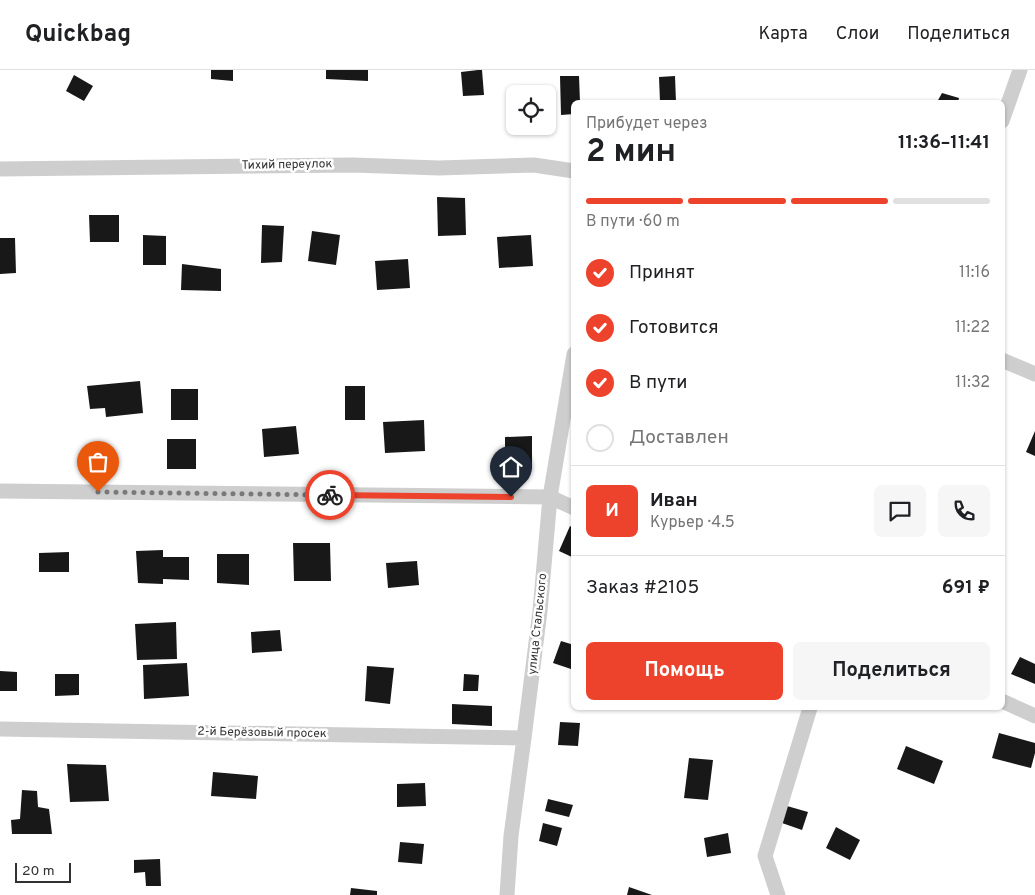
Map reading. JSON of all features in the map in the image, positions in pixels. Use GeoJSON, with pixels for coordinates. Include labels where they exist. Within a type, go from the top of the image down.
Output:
{"type":"FeatureCollection","features":[{"type":"Feature","properties":{"kind":"street"},"geometry":{"type":"LineString","coordinates":[[1005,112],[1020,70]]}},
{"type":"Feature","properties":{"kind":"street","name":"Тихий переулок"},"geometry":{"type":"LineString","coordinates":[[0,169],[353,164],[439,168],[534,165],[571,171]]}},
{"type":"Feature","properties":{"kind":"street"},"geometry":{"type":"LineString","coordinates":[[1005,361],[1035,374]]}},
{"type":"Feature","properties":{"kind":"street","name":"улица Стальского"},"geometry":{"type":"LineString","coordinates":[[507,895],[511,836],[540,611],[550,497],[571,372]]}},
{"type":"Feature","properties":{"kind":"street"},"geometry":{"type":"LineString","coordinates":[[0,491],[550,497],[571,507]]}},
{"type":"Feature","properties":{"kind":"street"},"geometry":{"type":"LineString","coordinates":[[1005,702],[1035,716]]}},
{"type":"Feature","properties":{"kind":"street"},"geometry":{"type":"LineString","coordinates":[[778,895],[765,856],[809,710]]}},
{"type":"Feature","properties":{"kind":"street","name":"2-й Берёзовый просек"},"geometry":{"type":"LineString","coordinates":[[0,729],[524,738]]}},
{"type":"Feature","properties":{"kind":"building"},"geometry":{"type":"Polygon","coordinates":[[[211,70],[233,70],[233,81],[211,79],[211,70]]]}},
{"type":"Feature","properties":{"kind":"building"},"geometry":{"type":"Polygon","coordinates":[[[326,70],[368,70],[368,81],[326,79],[326,70]]]}},
{"type":"Feature","properties":{"kind":"building"},"geometry":{"type":"Polygon","coordinates":[[[482,70],[484,95],[463,96],[461,72],[482,70]]]}},
{"type":"Feature","properties":{"kind":"building"},"geometry":{"type":"Polygon","coordinates":[[[74,75],[93,86],[84,101],[66,91],[74,75]]]}},
{"type":"Feature","properties":{"kind":"building"},"geometry":{"type":"Polygon","coordinates":[[[560,76],[579,76],[580,100],[571,100],[571,114],[561,115],[560,76]]]}},
{"type":"Feature","properties":{"kind":"building"},"geometry":{"type":"Polygon","coordinates":[[[675,76],[676,100],[660,100],[659,77],[675,76]]]}},
{"type":"Feature","properties":{"kind":"building"},"geometry":{"type":"Polygon","coordinates":[[[942,93],[959,98],[958,100],[938,100],[942,93]]]}},
{"type":"Feature","properties":{"kind":"building"},"geometry":{"type":"Polygon","coordinates":[[[437,197],[465,198],[466,235],[438,236],[437,197]]]}},
{"type":"Feature","properties":{"kind":"building"},"geometry":{"type":"Polygon","coordinates":[[[89,215],[119,215],[119,242],[90,242],[89,215]]]}},
{"type":"Feature","properties":{"kind":"building"},"geometry":{"type":"Polygon","coordinates":[[[262,225],[284,226],[282,262],[261,263],[262,225]]]}},
{"type":"Feature","properties":{"kind":"building"},"geometry":{"type":"Polygon","coordinates":[[[312,231],[340,235],[336,265],[308,261],[312,231]]]}},
{"type":"Feature","properties":{"kind":"building"},"geometry":{"type":"Polygon","coordinates":[[[143,235],[166,236],[166,265],[143,265],[143,235]]]}},
{"type":"Feature","properties":{"kind":"building"},"geometry":{"type":"Polygon","coordinates":[[[531,235],[533,266],[499,268],[497,237],[531,235]]]}},
{"type":"Feature","properties":{"kind":"building"},"geometry":{"type":"Polygon","coordinates":[[[0,238],[15,238],[16,273],[0,274],[0,238]]]}},
{"type":"Feature","properties":{"kind":"building"},"geometry":{"type":"Polygon","coordinates":[[[408,259],[410,288],[377,290],[375,261],[408,259]]]}},
{"type":"Feature","properties":{"kind":"building"},"geometry":{"type":"Polygon","coordinates":[[[182,264],[221,269],[221,291],[181,290],[182,264]]]}},
{"type":"Feature","properties":{"kind":"building"},"geometry":{"type":"Polygon","coordinates":[[[140,381],[143,413],[106,417],[105,408],[90,409],[87,386],[140,381]]]}},
{"type":"Feature","properties":{"kind":"building"},"geometry":{"type":"Polygon","coordinates":[[[345,386],[365,386],[365,420],[345,420],[345,386]]]}},
{"type":"Feature","properties":{"kind":"building"},"geometry":{"type":"Polygon","coordinates":[[[171,389],[198,389],[198,420],[171,420],[171,389]]]}},
{"type":"Feature","properties":{"kind":"building"},"geometry":{"type":"Polygon","coordinates":[[[424,420],[425,451],[385,453],[383,422],[424,420]]]}},
{"type":"Feature","properties":{"kind":"building"},"geometry":{"type":"Polygon","coordinates":[[[296,426],[299,454],[264,457],[262,429],[296,426]]]}},
{"type":"Feature","properties":{"kind":"building"},"geometry":{"type":"Polygon","coordinates":[[[1035,431],[1035,456],[1026,452],[1035,431]]]}},
{"type":"Feature","properties":{"kind":"building"},"geometry":{"type":"Polygon","coordinates":[[[532,436],[532,469],[505,469],[505,437],[532,436]]]}},
{"type":"Feature","properties":{"kind":"building"},"geometry":{"type":"Polygon","coordinates":[[[167,439],[196,439],[196,469],[167,469],[167,439]]]}},
{"type":"Feature","properties":{"kind":"building"},"geometry":{"type":"Polygon","coordinates":[[[570,526],[571,557],[559,551],[570,526]]]}},
{"type":"Feature","properties":{"kind":"building"},"geometry":{"type":"Polygon","coordinates":[[[293,543],[330,543],[331,581],[294,581],[293,543]]]}},
{"type":"Feature","properties":{"kind":"building"},"geometry":{"type":"Polygon","coordinates":[[[163,550],[163,557],[189,557],[189,580],[163,579],[163,584],[138,583],[136,551],[163,550]]]}},
{"type":"Feature","properties":{"kind":"building"},"geometry":{"type":"Polygon","coordinates":[[[69,552],[69,572],[39,572],[39,553],[69,552]]]}},
{"type":"Feature","properties":{"kind":"building"},"geometry":{"type":"Polygon","coordinates":[[[217,554],[249,554],[249,585],[217,583],[217,554]]]}},
{"type":"Feature","properties":{"kind":"building"},"geometry":{"type":"Polygon","coordinates":[[[417,561],[419,585],[388,588],[386,563],[417,561]]]}},
{"type":"Feature","properties":{"kind":"building"},"geometry":{"type":"Polygon","coordinates":[[[176,622],[177,659],[137,660],[135,624],[176,622]]]}},
{"type":"Feature","properties":{"kind":"building"},"geometry":{"type":"Polygon","coordinates":[[[280,630],[282,651],[252,653],[251,632],[280,630]]]}},
{"type":"Feature","properties":{"kind":"building"},"geometry":{"type":"Polygon","coordinates":[[[561,641],[571,644],[571,669],[553,663],[561,641]]]}},
{"type":"Feature","properties":{"kind":"building"},"geometry":{"type":"Polygon","coordinates":[[[1020,657],[1035,664],[1035,684],[1011,674],[1020,657]]]}},
{"type":"Feature","properties":{"kind":"building"},"geometry":{"type":"Polygon","coordinates":[[[187,663],[189,696],[144,699],[143,665],[187,663]]]}},
{"type":"Feature","properties":{"kind":"building"},"geometry":{"type":"Polygon","coordinates":[[[367,666],[394,668],[390,704],[365,701],[367,666]]]}},
{"type":"Feature","properties":{"kind":"building"},"geometry":{"type":"Polygon","coordinates":[[[0,671],[17,672],[17,691],[0,691],[0,671]]]}},
{"type":"Feature","properties":{"kind":"building"},"geometry":{"type":"Polygon","coordinates":[[[55,674],[79,674],[79,695],[55,696],[55,674]]]}},
{"type":"Feature","properties":{"kind":"building"},"geometry":{"type":"Polygon","coordinates":[[[464,674],[479,675],[478,691],[463,691],[464,674]]]}},
{"type":"Feature","properties":{"kind":"building"},"geometry":{"type":"Polygon","coordinates":[[[452,704],[492,706],[492,726],[452,724],[452,704]]]}},
{"type":"Feature","properties":{"kind":"building"},"geometry":{"type":"Polygon","coordinates":[[[560,722],[580,723],[578,746],[558,745],[560,722]]]}},
{"type":"Feature","properties":{"kind":"building"},"geometry":{"type":"Polygon","coordinates":[[[999,733],[1035,743],[1035,753],[1031,768],[992,758],[999,733]]]}},
{"type":"Feature","properties":{"kind":"building"},"geometry":{"type":"Polygon","coordinates":[[[906,746],[943,761],[934,784],[897,769],[906,746]]]}},
{"type":"Feature","properties":{"kind":"building"},"geometry":{"type":"Polygon","coordinates":[[[689,758],[713,760],[708,800],[684,798],[689,758]]]}},
{"type":"Feature","properties":{"kind":"building"},"geometry":{"type":"Polygon","coordinates":[[[67,764],[106,765],[109,801],[70,802],[67,764]]]}},
{"type":"Feature","properties":{"kind":"building"},"geometry":{"type":"Polygon","coordinates":[[[213,772],[258,776],[256,799],[211,796],[213,772]]]}},
{"type":"Feature","properties":{"kind":"building"},"geometry":{"type":"Polygon","coordinates":[[[425,783],[426,806],[397,807],[397,784],[425,783]]]}},
{"type":"Feature","properties":{"kind":"building"},"geometry":{"type":"Polygon","coordinates":[[[22,790],[37,791],[38,807],[49,809],[52,834],[12,834],[11,820],[20,819],[22,790]]]}},
{"type":"Feature","properties":{"kind":"building"},"geometry":{"type":"Polygon","coordinates":[[[548,799],[573,805],[569,817],[545,811],[548,799]]]}},
{"type":"Feature","properties":{"kind":"building"},"geometry":{"type":"Polygon","coordinates":[[[787,806],[808,812],[802,830],[782,823],[787,806]]]}},
{"type":"Feature","properties":{"kind":"building"},"geometry":{"type":"Polygon","coordinates":[[[543,823],[562,828],[557,846],[539,841],[543,823]]]}},
{"type":"Feature","properties":{"kind":"building"},"geometry":{"type":"Polygon","coordinates":[[[836,827],[860,840],[850,860],[826,848],[836,827]]]}},
{"type":"Feature","properties":{"kind":"building"},"geometry":{"type":"Polygon","coordinates":[[[728,833],[731,853],[707,857],[704,838],[728,833]]]}},
{"type":"Feature","properties":{"kind":"building"},"geometry":{"type":"Polygon","coordinates":[[[400,842],[424,844],[422,864],[398,862],[400,842]]]}},
{"type":"Feature","properties":{"kind":"building"},"geometry":{"type":"Polygon","coordinates":[[[160,859],[161,886],[146,886],[145,872],[134,873],[134,860],[160,859]]]}},
{"type":"Feature","properties":{"kind":"building"},"geometry":{"type":"Polygon","coordinates":[[[629,887],[652,895],[627,895],[629,887]]]}},
{"type":"Feature","properties":{"kind":"building"},"geometry":{"type":"Polygon","coordinates":[[[351,888],[377,891],[377,895],[350,895],[351,888]]]}},
{"type":"Feature","properties":{"kind":"way so far"},"geometry":{"type":"LineString","coordinates":[[98,492],[330,495]]}},
{"type":"Feature","properties":{"kind":"route"},"geometry":{"type":"LineString","coordinates":[[330,495],[511,497]]}}]}
